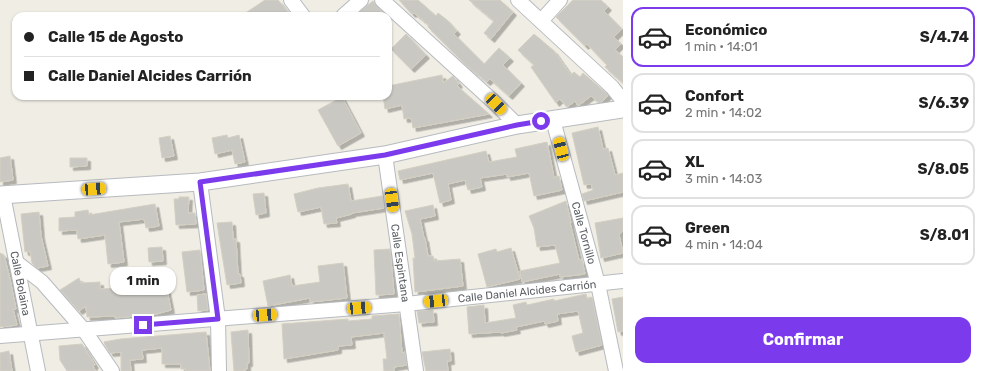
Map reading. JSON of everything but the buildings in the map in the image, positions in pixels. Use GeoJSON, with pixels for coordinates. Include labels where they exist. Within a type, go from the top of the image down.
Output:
{"type":"FeatureCollection","features":[{"type":"Feature","properties":{"kind":"street"},"geometry":{"type":"LineString","coordinates":[[291,0],[300,12]]}},
{"type":"Feature","properties":{"kind":"street"},"geometry":{"type":"LineString","coordinates":[[348,12],[361,0]]}},
{"type":"Feature","properties":{"kind":"street"},"geometry":{"type":"LineString","coordinates":[[382,0],[517,125]]}},
{"type":"Feature","properties":{"kind":"street"},"geometry":{"type":"LineString","coordinates":[[518,0],[612,87],[623,101]]}},
{"type":"Feature","properties":{"kind":"street"},"geometry":{"type":"LineString","coordinates":[[540,21],[560,0]]}},
{"type":"Feature","properties":{"kind":"street"},"geometry":{"type":"LineString","coordinates":[[2,195],[200,182],[385,155],[517,125],[623,108]]}},
{"type":"Feature","properties":{"kind":"street","name":"Calle Tornillo"},"geometry":{"type":"LineString","coordinates":[[553,120],[598,284],[616,371]]}},
{"type":"Feature","properties":{"kind":"street","name":"Calle Espintana"},"geometry":{"type":"LineString","coordinates":[[385,155],[416,371]]}},
{"type":"Feature","properties":{"kind":"street"},"geometry":{"type":"LineString","coordinates":[[200,182],[218,319],[219,371]]}},
{"type":"Feature","properties":{"kind":"street","name":"Calle Bolaina"},"geometry":{"type":"LineString","coordinates":[[2,195],[38,371]]}},
{"type":"Feature","properties":{"kind":"street"},"geometry":{"type":"LineString","coordinates":[[16,262],[42,282],[84,330],[112,371]]}},
{"type":"Feature","properties":{"kind":"street","name":"Calle Daniel Alcides Carrión"},"geometry":{"type":"LineString","coordinates":[[0,336],[406,304],[623,281]]}},
{"type":"Feature","properties":{"kind":"route"},"geometry":{"type":"LineString","coordinates":[[143,325],[218,319],[200,182],[385,155],[517,125],[541,121]]}}]}
